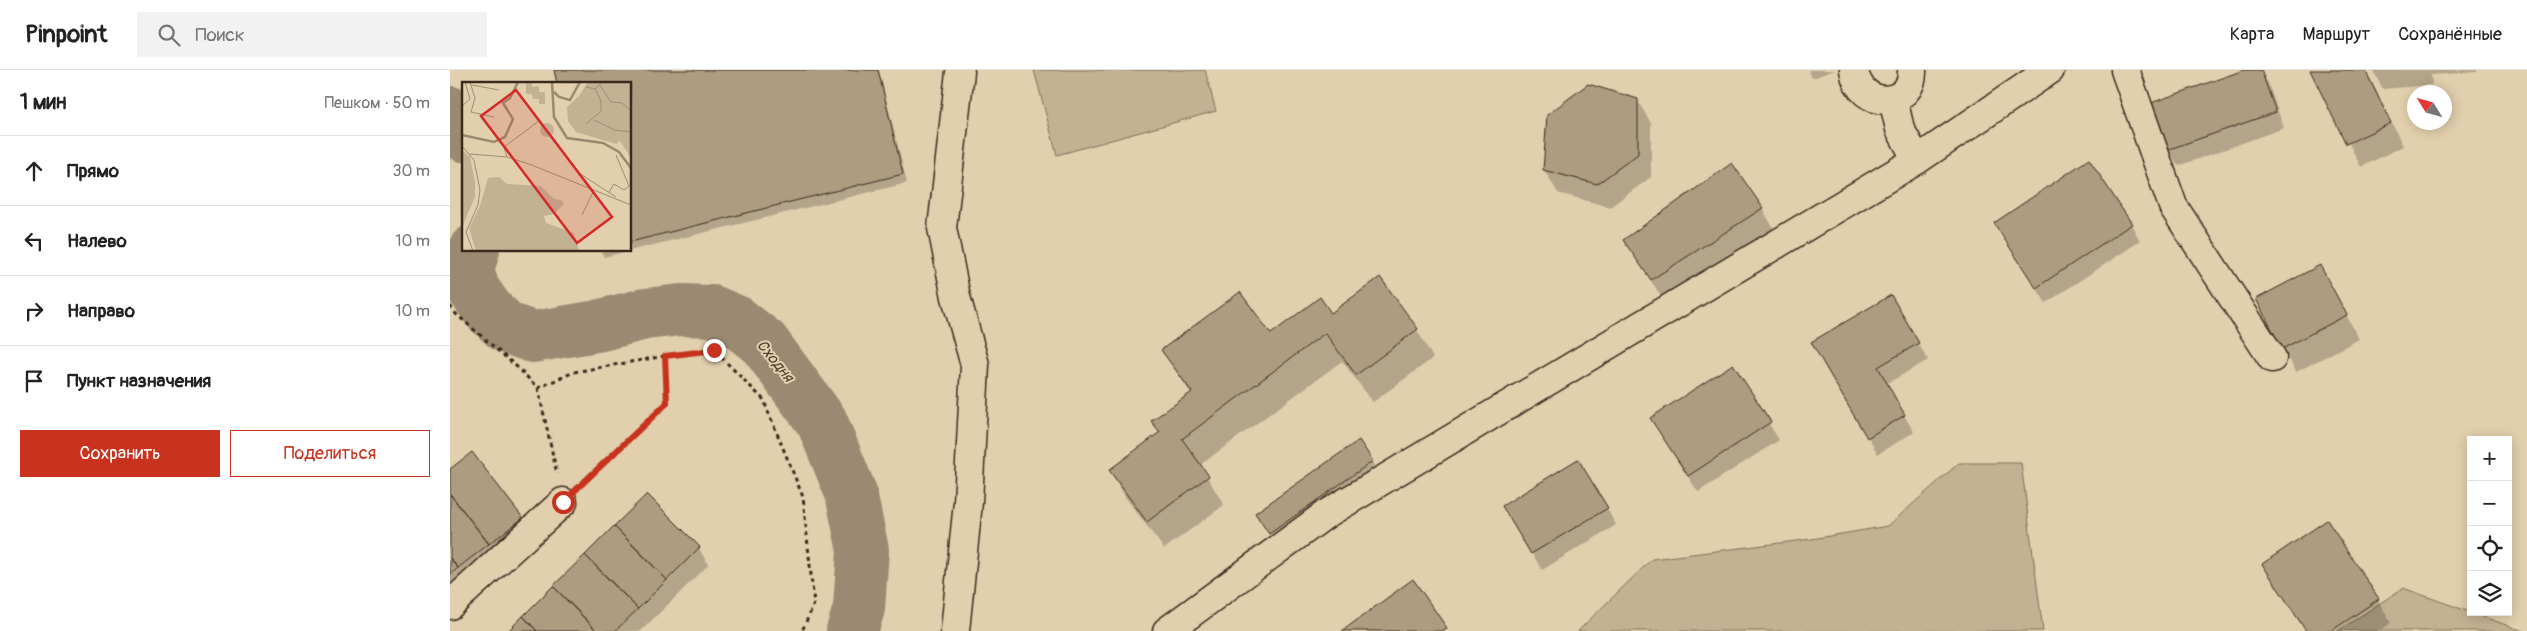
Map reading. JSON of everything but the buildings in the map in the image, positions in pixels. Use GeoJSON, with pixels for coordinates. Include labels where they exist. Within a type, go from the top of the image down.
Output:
{"type":"FeatureCollection","features":[{"type":"Feature","properties":{"kind":"lane"},"geometry":{"type":"LineString","coordinates":[[1854,70],[1861,90],[1870,97],[1893,99],[1905,91],[1909,84],[1912,70]]}},
{"type":"Feature","properties":{"kind":"lane"},"geometry":{"type":"LineString","coordinates":[[1167,631],[1326,514],[1917,160],[2050,70]]}},
{"type":"Feature","properties":{"kind":"lane"},"geometry":{"type":"LineString","coordinates":[[2125,70],[2173,206],[2272,358]]}},
{"type":"Feature","properties":{"kind":"lane"},"geometry":{"type":"LineString","coordinates":[[955,631],[968,502],[975,365],[956,297],[942,228],[960,72]]}},
{"type":"Feature","properties":{"kind":"lane"},"geometry":{"type":"LineString","coordinates":[[1893,99],[1900,129],[1917,160]]}},
{"type":"Feature","properties":{"kind":"lane"},"geometry":{"type":"LineString","coordinates":[[450,605],[563,502]]}},
{"type":"Feature","properties":{"kind":"path"},"geometry":{"type":"LineString","coordinates":[[450,306],[456,314],[517,367],[538,388],[563,502]]}},
{"type":"Feature","properties":{"kind":"path"},"geometry":{"type":"LineString","coordinates":[[538,388],[574,372],[665,356],[714,350],[763,400],[803,497],[814,604],[802,631]]}},
{"type":"Feature","properties":{"kind":"path"},"geometry":{"type":"LineString","coordinates":[[563,502],[667,403],[665,356]]}},
{"type":"Feature","properties":{"kind":"shaded area"},"geometry":{"type":"Polygon","coordinates":[[[1034,70],[1205,70],[1216,111],[1057,155],[1034,70]]]}},
{"type":"Feature","properties":{"kind":"shaded area"},"geometry":{"type":"Polygon","coordinates":[[[1959,463],[2021,463],[2043,631],[1578,631],[1652,559],[1812,539],[1888,526],[1959,463]]]}},
{"type":"Feature","properties":{"kind":"shaded area"},"geometry":{"type":"Polygon","coordinates":[[[2403,588],[2467,611],[2467,616],[2481,616],[2523,631],[2338,631],[2403,588]]]}},
{"type":"Feature","properties":{"kind":"waterway","name":"Сходня"},"geometry":{"type":"LineString","coordinates":[[450,112],[462,133]]}},
{"type":"Feature","properties":{"kind":"waterway","name":"Сходня"},"geometry":{"type":"LineString","coordinates":[[474,251],[468,269],[474,290],[488,310],[507,328],[533,337],[597,326],[645,314],[681,310],[712,311],[736,321],[764,343],[822,422],[851,493],[863,550],[859,608],[852,631]]}},
{"type":"Feature","properties":{"kind":"route"},"geometry":{"type":"LineString","coordinates":[[563,502],[667,403],[665,356],[714,350]]}}]}
